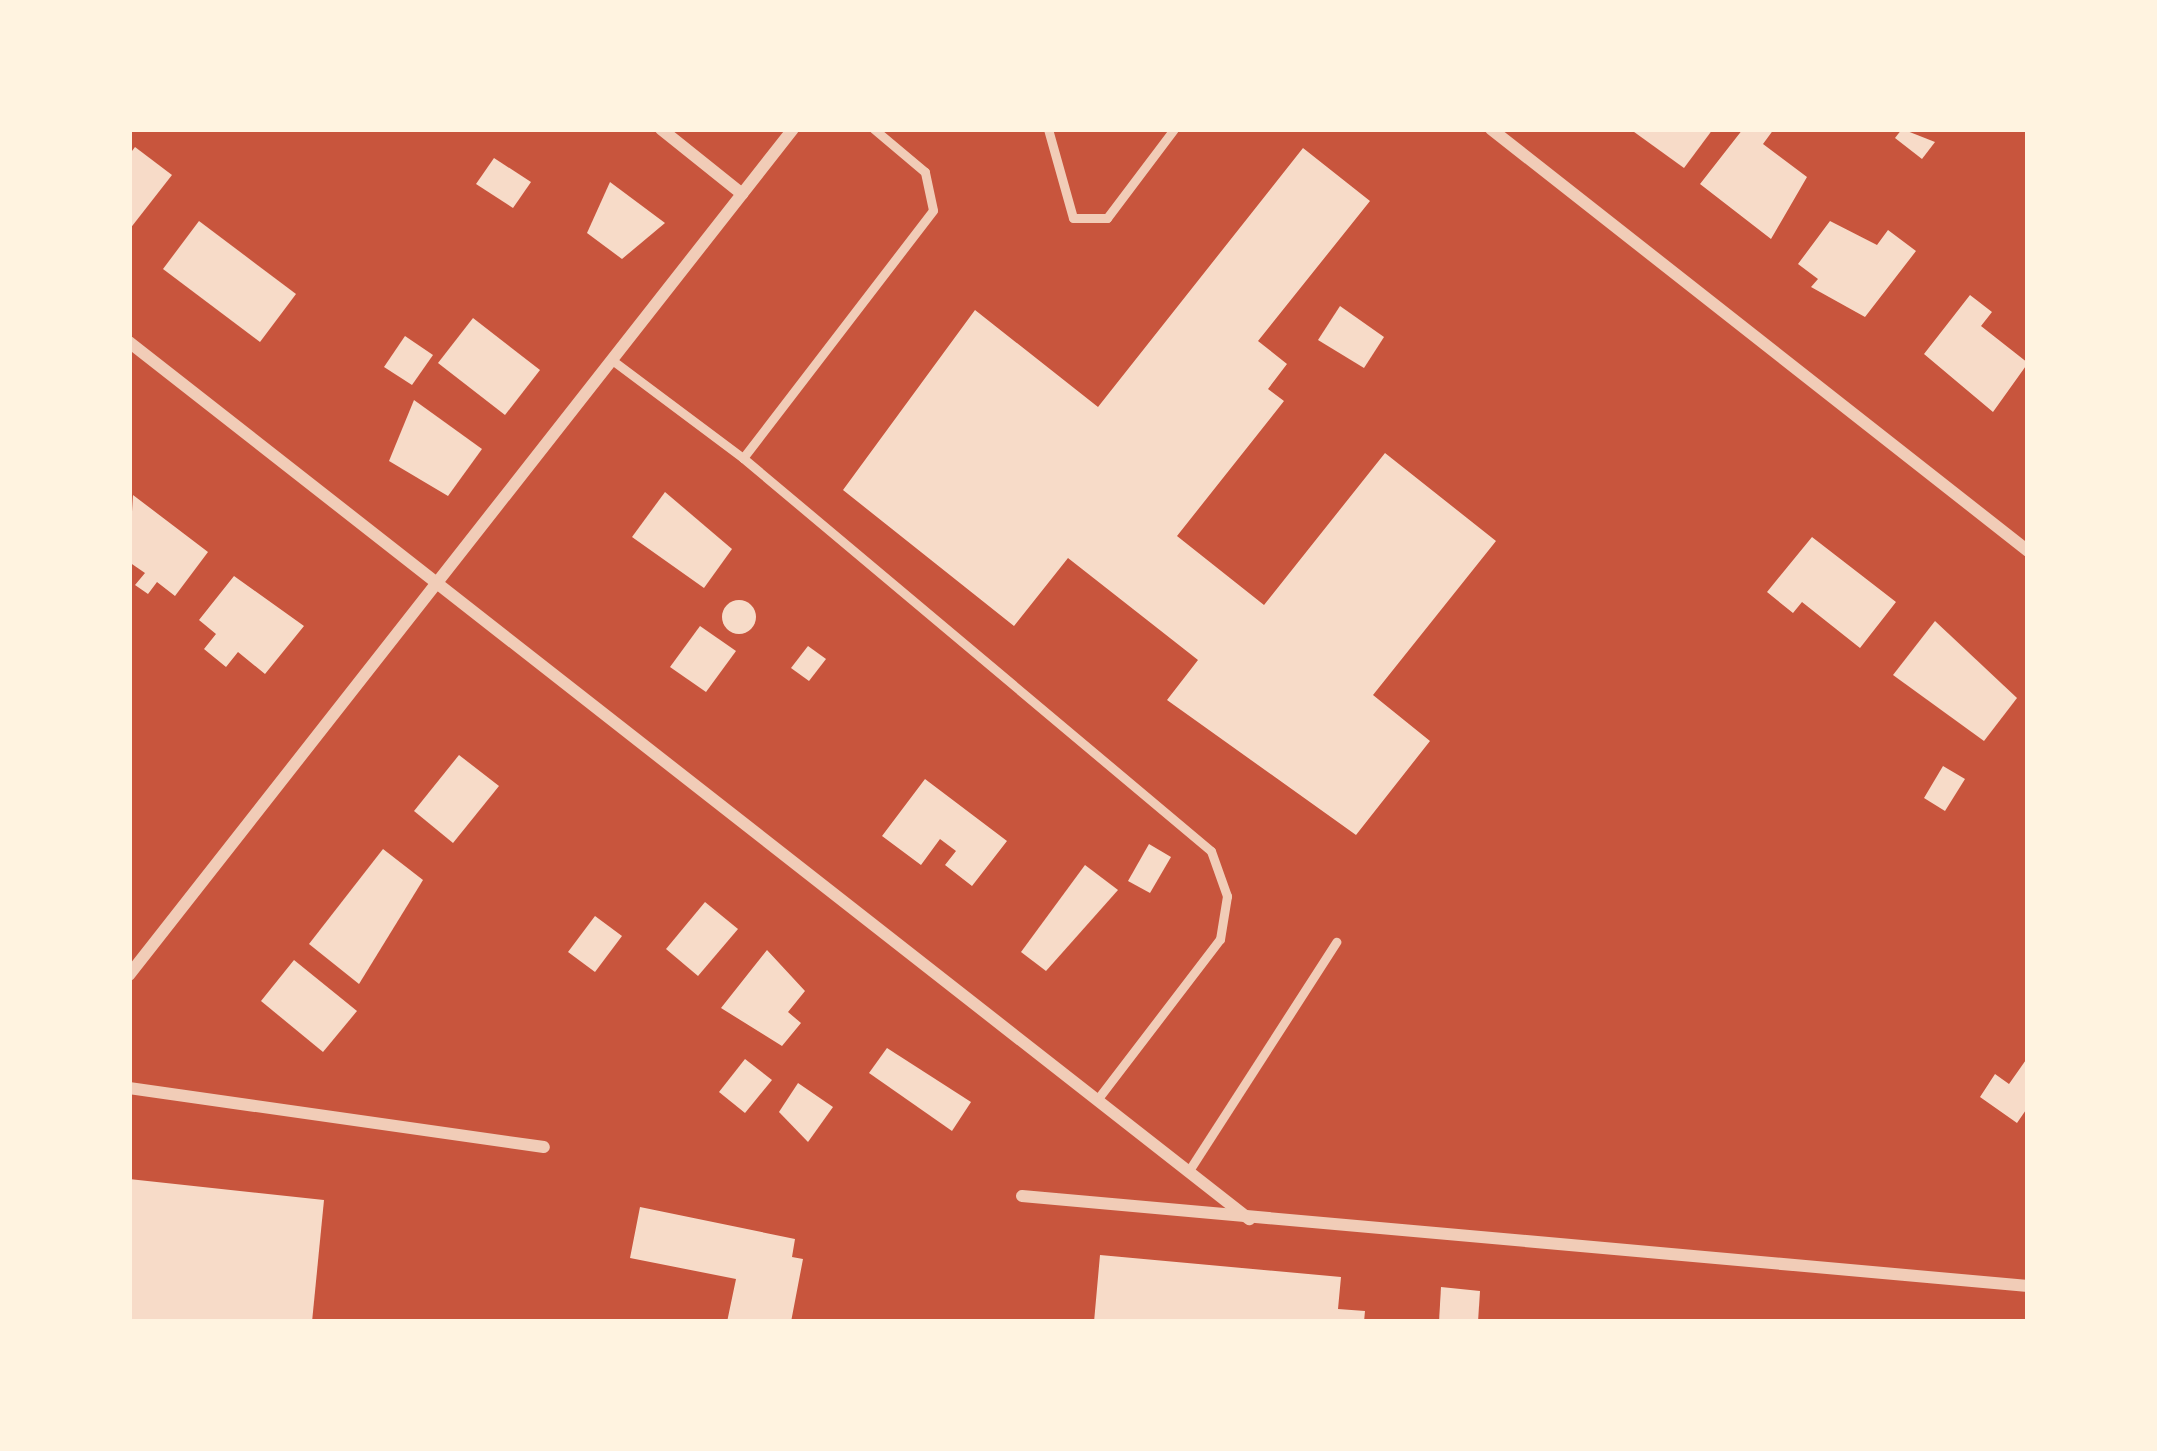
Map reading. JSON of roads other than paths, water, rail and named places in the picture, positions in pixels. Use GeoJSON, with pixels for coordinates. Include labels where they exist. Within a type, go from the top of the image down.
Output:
{"type":"FeatureCollection","features":[{"type":"Feature","properties":{"kind":"street"},"geometry":{"type":"LineString","coordinates":[[661,129],[742,194]]}},
{"type":"Feature","properties":{"kind":"street"},"geometry":{"type":"LineString","coordinates":[[129,975],[793,129]]}},
{"type":"Feature","properties":{"kind":"street"},"geometry":{"type":"LineString","coordinates":[[1491,129],[2028,551]]}},
{"type":"Feature","properties":{"kind":"street"},"geometry":{"type":"LineString","coordinates":[[129,343],[1249,1219]]}},
{"type":"Feature","properties":{"kind":"street"},"geometry":{"type":"LineString","coordinates":[[129,1088],[544,1147]]}},
{"type":"Feature","properties":{"kind":"street"},"geometry":{"type":"LineString","coordinates":[[1022,1196],[2028,1286]]}},
{"type":"Feature","properties":{"kind":"lane"},"geometry":{"type":"LineString","coordinates":[[743,458],[933,210],[925,172],[874,129]]}},
{"type":"Feature","properties":{"kind":"lane"},"geometry":{"type":"LineString","coordinates":[[1048,129],[1073,218],[1107,218],[1174,129]]}},
{"type":"Feature","properties":{"kind":"lane"},"geometry":{"type":"LineString","coordinates":[[612,360],[743,458],[1211,851],[1227,896],[1220,938],[1097,1100]]}},
{"type":"Feature","properties":{"kind":"lane"},"geometry":{"type":"LineString","coordinates":[[1188,1172],[1336,942]]}}]}
